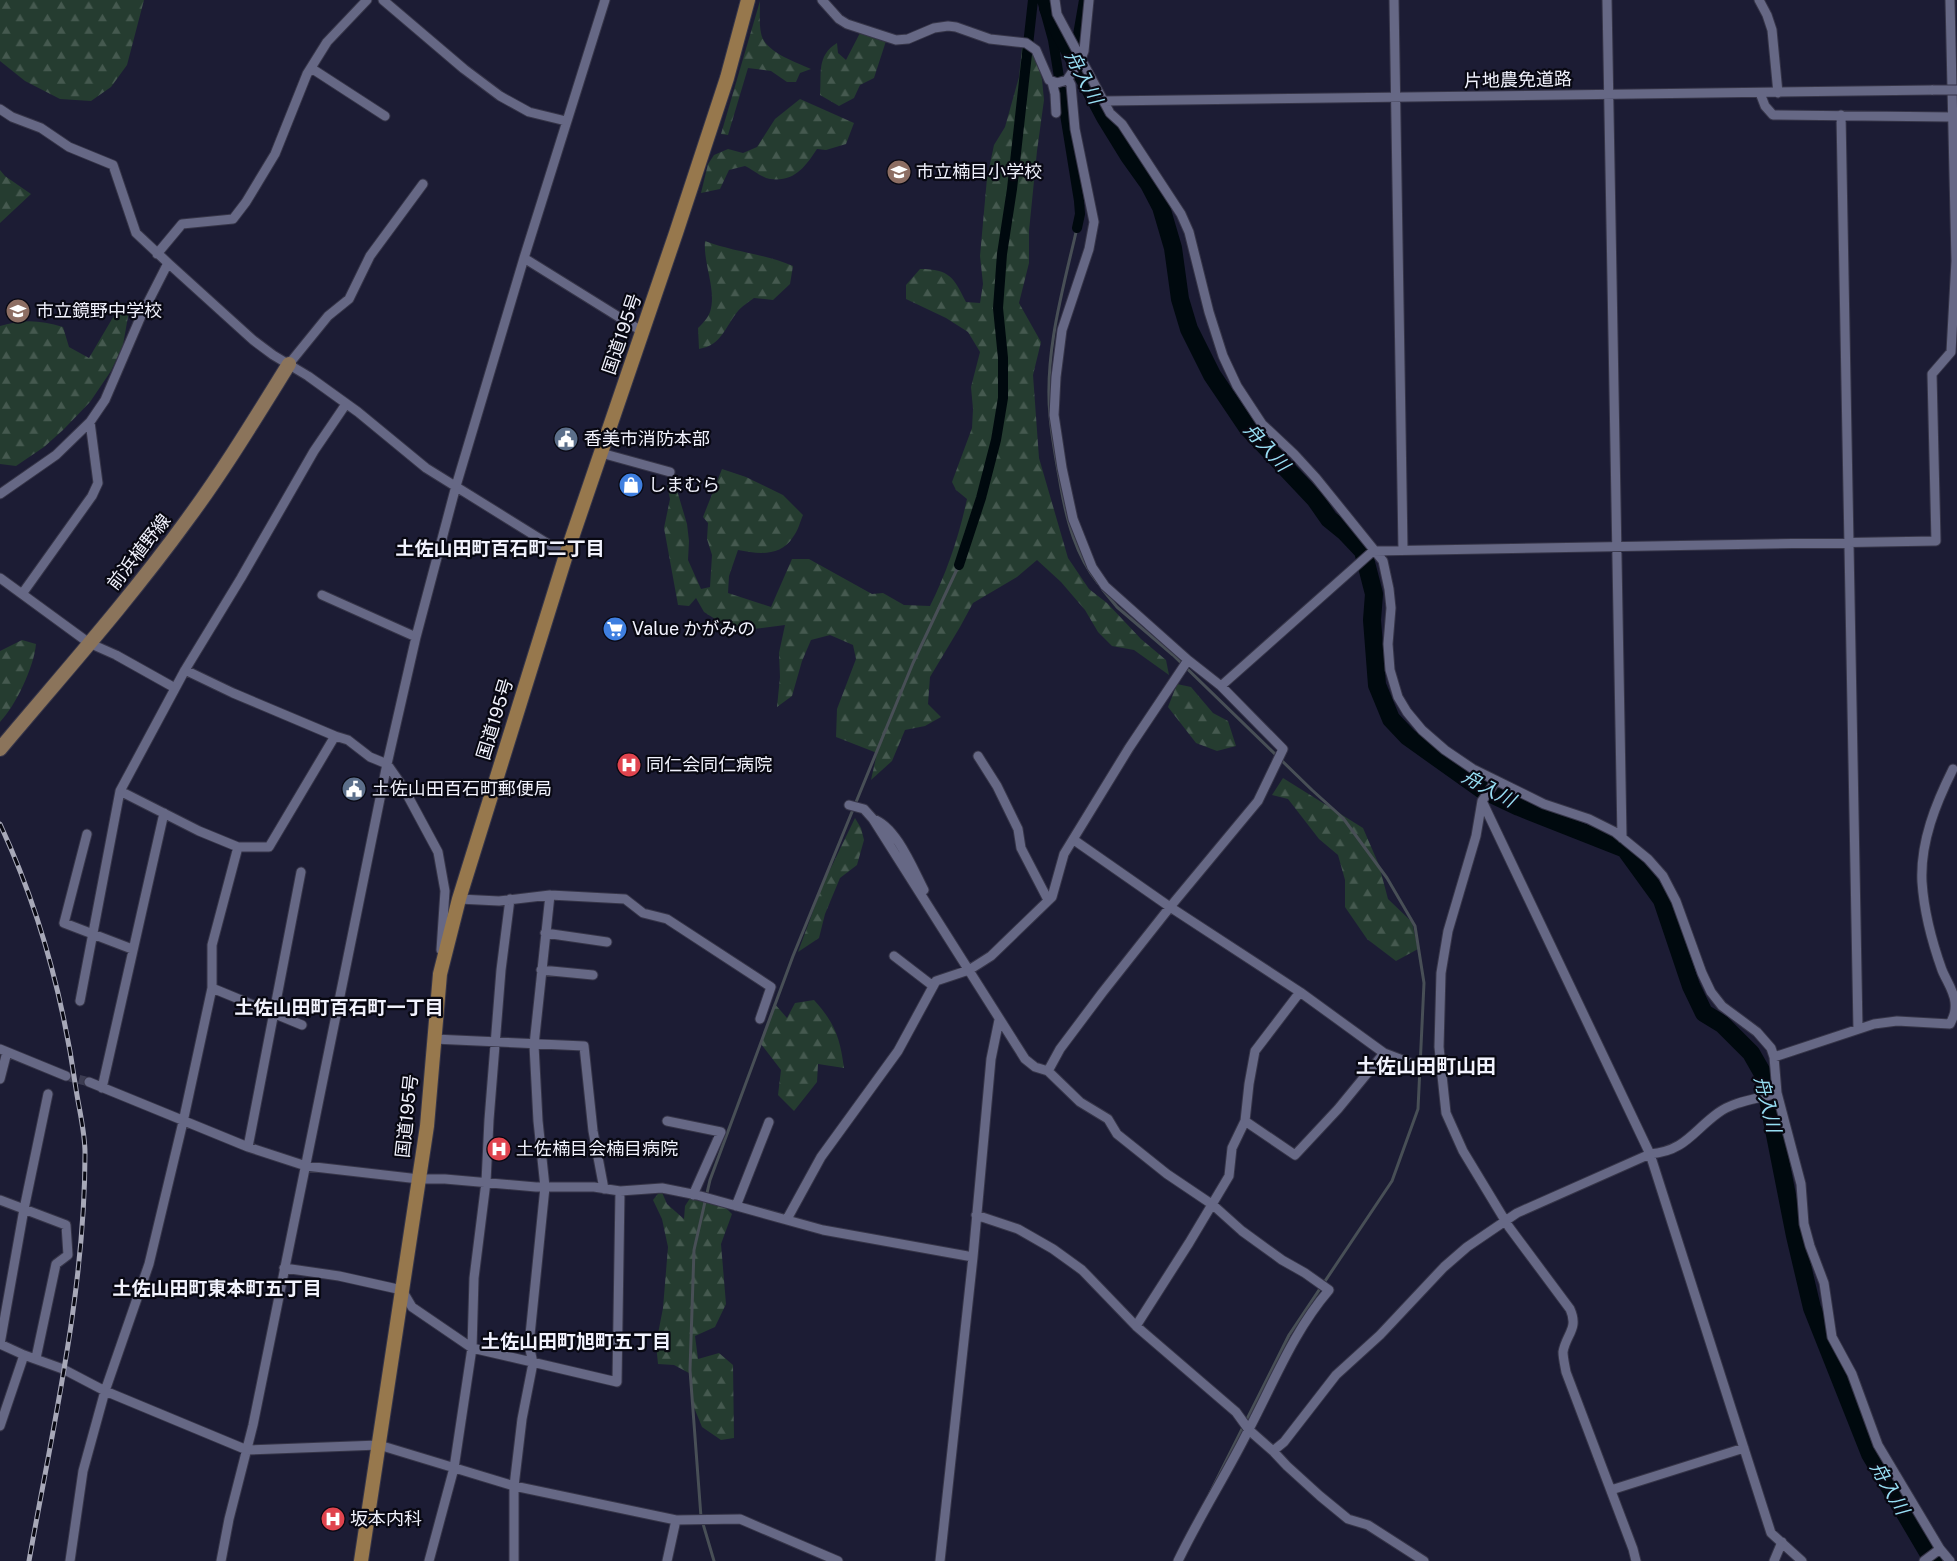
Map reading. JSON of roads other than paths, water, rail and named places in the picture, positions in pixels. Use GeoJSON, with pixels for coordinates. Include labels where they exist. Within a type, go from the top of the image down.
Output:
{"type":"FeatureCollection","features":[{"type":"Feature","properties":{"kind":"highway","name":"国道195号"},"geometry":{"type":"LineString","coordinates":[[361,1561],[419,1179],[426,1126],[440,974],[459,899],[566,555],[643,332],[724,87],[748,0]]}},
{"type":"Feature","properties":{"kind":"main road","name":"前浜植野線"},"geometry":{"type":"LineString","coordinates":[[0,750],[142,579],[197,507],[228,463],[289,364]]}},
{"type":"Feature","properties":{"kind":"street"},"geometry":{"type":"LineString","coordinates":[[158,254],[182,224],[233,219],[276,154],[311,68],[327,42],[367,0]]}},
{"type":"Feature","properties":{"kind":"street"},"geometry":{"type":"LineString","coordinates":[[383,0],[464,69],[500,96],[529,112],[566,121]]}},
{"type":"Feature","properties":{"kind":"street"},"geometry":{"type":"LineString","coordinates":[[222,1561],[229,1519],[247,1450],[306,1166],[387,764],[416,637],[456,486],[566,121],[605,0]]}},
{"type":"Feature","properties":{"kind":"street"},"geometry":{"type":"LineString","coordinates":[[822,0],[839,19],[847,24],[896,40],[908,39],[934,28],[948,26],[990,39],[1029,45],[1046,75],[1055,82]]}},
{"type":"Feature","properties":{"kind":"street"},"geometry":{"type":"LineString","coordinates":[[1055,0],[1057,14],[1078,62],[1110,112],[1127,132],[1185,223],[1223,356],[1237,386],[1262,424],[1316,478],[1383,561],[1391,608],[1388,644],[1390,670],[1398,697],[1407,712],[1422,730],[1445,750],[1473,769],[1544,804],[1589,820],[1615,832],[1648,859],[1663,876],[1683,917],[1702,973],[1711,992],[1722,1006],[1757,1032],[1771,1048],[1774,1057],[1770,1095],[1801,1184],[1804,1224],[1824,1283],[1832,1337],[1852,1374],[1878,1445],[1940,1549],[1950,1561]]}},
{"type":"Feature","properties":{"kind":"street"},"geometry":{"type":"LineString","coordinates":[[1055,82],[1067,79],[1084,51],[1089,0]]}},
{"type":"Feature","properties":{"kind":"street"},"geometry":{"type":"LineString","coordinates":[[1394,0],[1403,550]]}},
{"type":"Feature","properties":{"kind":"street"},"geometry":{"type":"LineString","coordinates":[[1607,0],[1622,838]]}},
{"type":"Feature","properties":{"kind":"street"},"geometry":{"type":"LineString","coordinates":[[1759,0],[1772,30],[1778,93]]}},
{"type":"Feature","properties":{"kind":"street"},"geometry":{"type":"LineString","coordinates":[[1221,686],[1374,551],[1936,541],[1932,374],[1951,352],[1956,261],[1951,117],[1950,0]]}},
{"type":"Feature","properties":{"kind":"street"},"geometry":{"type":"LineString","coordinates":[[311,68],[385,116]]}},
{"type":"Feature","properties":{"kind":"street"},"geometry":{"type":"LineString","coordinates":[[1048,1071],[1060,1049],[1170,907],[1258,801],[1283,749],[1221,686],[1187,661],[1105,586],[1092,567],[1073,519],[1062,468],[1054,415],[1057,368],[1062,330],[1089,249],[1094,222],[1075,129],[1071,84],[1067,79]]}},
{"type":"Feature","properties":{"kind":"street"},"geometry":{"type":"LineString","coordinates":[[1055,82],[1056,113]]}},
{"type":"Feature","properties":{"kind":"street","name":"片地農免道路"},"geometry":{"type":"LineString","coordinates":[[1104,100],[1957,90]]}},
{"type":"Feature","properties":{"kind":"street"},"geometry":{"type":"LineString","coordinates":[[1760,93],[1765,106],[1773,115],[1951,117]]}},
{"type":"Feature","properties":{"kind":"street"},"geometry":{"type":"LineString","coordinates":[[0,109],[12,117],[41,128],[69,146],[113,165],[136,233],[253,340],[308,376],[346,404],[426,468],[566,555]]}},
{"type":"Feature","properties":{"kind":"street"},"geometry":{"type":"LineString","coordinates":[[1841,115],[1858,1029]]}},
{"type":"Feature","properties":{"kind":"street"},"geometry":{"type":"LineString","coordinates":[[289,364],[328,316],[349,299],[370,256],[423,184]]}},
{"type":"Feature","properties":{"kind":"street"},"geometry":{"type":"LineString","coordinates":[[524,258],[643,332]]}},
{"type":"Feature","properties":{"kind":"street"},"geometry":{"type":"LineString","coordinates":[[0,494],[56,455],[90,422],[105,400],[141,316],[168,263]]}},
{"type":"Feature","properties":{"kind":"street"},"geometry":{"type":"LineString","coordinates":[[80,1001],[120,791],[174,688],[314,451],[346,404]]}},
{"type":"Feature","properties":{"kind":"street"},"geometry":{"type":"LineString","coordinates":[[22,594],[92,496],[98,483],[90,422]]}},
{"type":"Feature","properties":{"kind":"street"},"geometry":{"type":"LineString","coordinates":[[601,453],[670,472]]}},
{"type":"Feature","properties":{"kind":"street"},"geometry":{"type":"LineString","coordinates":[[0,578],[89,643],[116,655],[174,688]]}},
{"type":"Feature","properties":{"kind":"street"},"geometry":{"type":"LineString","coordinates":[[322,595],[416,637]]}},
{"type":"Feature","properties":{"kind":"street"},"geometry":{"type":"LineString","coordinates":[[787,1219],[821,1157],[898,1051],[936,981],[969,970],[991,956],[1052,897],[1064,854],[1128,748],[1187,661]]}},
{"type":"Feature","properties":{"kind":"street"},"geometry":{"type":"LineString","coordinates":[[185,670],[233,693],[334,736],[348,740],[370,757],[387,764],[403,786],[438,852],[445,891],[440,974]]}},
{"type":"Feature","properties":{"kind":"street"},"geometry":{"type":"LineString","coordinates":[[120,791],[238,847],[269,847],[334,736]]}},
{"type":"Feature","properties":{"kind":"street"},"geometry":{"type":"LineString","coordinates":[[978,756],[997,786],[1018,829],[1021,848],[1048,900]]}},
{"type":"Feature","properties":{"kind":"street"},"geometry":{"type":"LineString","coordinates":[[1774,1057],[1874,1024],[1897,1021],[1950,1024],[1956,1012],[1955,999],[1930,933],[1922,881],[1924,847],[1939,796],[1953,769]]}},
{"type":"Feature","properties":{"kind":"street"},"geometry":{"type":"LineString","coordinates":[[1496,781],[1482,801],[1476,836],[1448,931],[1441,972],[1440,1066],[1446,1113],[1464,1151],[1505,1220],[1574,1317],[1573,1328],[1563,1352],[1566,1372],[1636,1561]]}},
{"type":"Feature","properties":{"kind":"street"},"geometry":{"type":"LineString","coordinates":[[1482,801],[1650,1154],[1771,1533],[1802,1561]]}},
{"type":"Feature","properties":{"kind":"street"},"geometry":{"type":"LineString","coordinates":[[849,805],[864,809],[873,819],[1025,1059],[1035,1067],[1048,1071],[1080,1102],[1108,1119],[1117,1134],[1167,1174],[1213,1205],[1242,1231],[1282,1260],[1329,1290],[1311,1310],[1291,1344],[1249,1430],[1178,1561]]}},
{"type":"Feature","properties":{"kind":"street"},"geometry":{"type":"LineString","coordinates":[[102,1088],[164,813]]}},
{"type":"Feature","properties":{"kind":"street"},"geometry":{"type":"LineString","coordinates":[[87,834],[64,923],[132,949]]}},
{"type":"Feature","properties":{"kind":"street"},"geometry":{"type":"LineString","coordinates":[[1074,840],[1170,907],[1300,992],[1384,1053],[1426,1070],[1440,1066]]}},
{"type":"Feature","properties":{"kind":"street"},"geometry":{"type":"LineString","coordinates":[[70,1561],[83,1471],[105,1391],[149,1264],[183,1122],[212,988],[212,945],[238,847]]}},
{"type":"Feature","properties":{"kind":"street"},"geometry":{"type":"LineString","coordinates":[[248,1147],[301,872]]}},
{"type":"Feature","properties":{"kind":"street"},"geometry":{"type":"LineString","coordinates":[[459,899],[500,901],[550,895],[625,899],[643,913],[668,919],[771,987],[760,1019]]}},
{"type":"Feature","properties":{"kind":"street"},"geometry":{"type":"LineString","coordinates":[[514,1561],[514,1486],[522,1419],[533,1363],[529,1344],[545,1187],[538,1121],[534,1045],[550,895]]}},
{"type":"Feature","properties":{"kind":"street"},"geometry":{"type":"LineString","coordinates":[[429,1561],[454,1468],[472,1348],[474,1278],[486,1182],[501,970],[510,899]]}},
{"type":"Feature","properties":{"kind":"street"},"geometry":{"type":"LineString","coordinates":[[545,933],[607,942]]}},
{"type":"Feature","properties":{"kind":"street"},"geometry":{"type":"LineString","coordinates":[[894,956],[933,986]]}},
{"type":"Feature","properties":{"kind":"street"},"geometry":{"type":"LineString","coordinates":[[541,970],[593,975]]}},
{"type":"Feature","properties":{"kind":"street"},"geometry":{"type":"LineString","coordinates":[[212,988],[302,1025]]}},
{"type":"Feature","properties":{"kind":"street"},"geometry":{"type":"LineString","coordinates":[[1136,1326],[1213,1205],[1228,1176],[1232,1148],[1245,1120],[1255,1051],[1300,992]]}},
{"type":"Feature","properties":{"kind":"street"},"geometry":{"type":"LineString","coordinates":[[940,1561],[973,1257],[991,1059],[999,1020]]}},
{"type":"Feature","properties":{"kind":"street"},"geometry":{"type":"LineString","coordinates":[[434,1039],[584,1046],[594,1131],[604,1189]]}},
{"type":"Feature","properties":{"kind":"street"},"geometry":{"type":"LineString","coordinates":[[0,1079],[3,1050],[66,1076]]}},
{"type":"Feature","properties":{"kind":"street"},"geometry":{"type":"LineString","coordinates":[[1245,1120],[1295,1155],[1338,1109],[1384,1053]]}},
{"type":"Feature","properties":{"kind":"street"},"geometry":{"type":"LineString","coordinates":[[89,1082],[183,1122],[248,1147],[306,1166],[419,1179],[545,1187],[620,1191],[662,1188],[695,1195],[824,1230],[973,1257]]}},
{"type":"Feature","properties":{"kind":"street"},"geometry":{"type":"LineString","coordinates":[[48,1094],[24,1209],[0,1344],[63,1369],[105,1391],[247,1450],[379,1445],[514,1486],[676,1520],[740,1519],[838,1561]]}},
{"type":"Feature","properties":{"kind":"street"},"geometry":{"type":"LineString","coordinates":[[1273,1451],[1284,1442],[1336,1375],[1380,1335],[1444,1267],[1467,1247],[1517,1213],[1650,1154],[1663,1152],[1688,1140],[1718,1113],[1731,1106],[1770,1095]]}},
{"type":"Feature","properties":{"kind":"street"},"geometry":{"type":"LineString","coordinates":[[667,1121],[721,1132],[695,1195]]}},
{"type":"Feature","properties":{"kind":"street"},"geometry":{"type":"LineString","coordinates":[[736,1206],[769,1122]]}},
{"type":"Feature","properties":{"kind":"street"},"geometry":{"type":"LineString","coordinates":[[284,1268],[339,1276],[402,1290],[412,1307],[472,1348],[617,1382],[620,1191]]}},
{"type":"Feature","properties":{"kind":"street"},"geometry":{"type":"LineString","coordinates":[[0,1200],[66,1225],[68,1255],[56,1264],[36,1358]]}},
{"type":"Feature","properties":{"kind":"street"},"geometry":{"type":"LineString","coordinates":[[976,1216],[1018,1229],[1053,1249],[1082,1270],[1136,1326],[1222,1400],[1249,1430],[1287,1466],[1348,1519],[1368,1525],[1424,1561]]}},
{"type":"Feature","properties":{"kind":"street"},"geometry":{"type":"LineString","coordinates":[[0,1426],[24,1355]]}},
{"type":"Feature","properties":{"kind":"street"},"geometry":{"type":"LineString","coordinates":[[1611,1490],[1744,1448]]}},
{"type":"Feature","properties":{"kind":"street"},"geometry":{"type":"LineString","coordinates":[[667,1561],[676,1520]]}},
{"type":"Feature","properties":{"kind":"street"},"geometry":{"type":"LineString","coordinates":[[1774,1561],[1782,1542]]}},
{"type":"Feature","properties":{"kind":"street"},"geometry":{"type":"LineString","coordinates":[[1924,1561],[1940,1549]]}},
{"type":"Feature","properties":{"kind":"waterway"},"geometry":{"type":"LineString","coordinates":[[959,565],[981,498],[996,440],[1003,398],[1003,358],[998,308],[1002,254],[1012,189],[1033,0]]}},
{"type":"Feature","properties":{"kind":"waterway"},"geometry":{"type":"LineString","coordinates":[[1042,0],[1053,40],[1079,201],[1080,214],[1077,228]]}},
{"type":"Feature","properties":{"kind":"waterway","name":"舟入川"},"geometry":{"type":"LineString","coordinates":[[1048,0],[1048,8],[1054,21],[1105,117],[1149,184],[1161,207],[1173,248],[1180,299],[1189,329],[1212,375],[1247,427],[1315,499],[1329,519],[1363,551],[1374,594],[1372,620],[1377,685],[1391,719],[1408,737],[1481,789],[1519,807],[1625,849],[1662,900],[1691,986],[1704,1013],[1722,1024],[1751,1053],[1763,1074],[1795,1236],[1812,1308],[1870,1454],[1933,1561]]}},
{"type":"Feature","properties":{"kind":"waterway"},"geometry":{"type":"LineString","coordinates":[[1074,58],[1084,0]]}},
{"type":"Feature","properties":{"kind":"waterway"},"geometry":{"type":"LineString","coordinates":[[1077,228],[1052,345],[1049,392],[1050,416],[1066,513],[1078,550],[1090,573],[1098,583]]}},
{"type":"Feature","properties":{"kind":"waterway"},"geometry":{"type":"LineString","coordinates":[[714,1561],[701,1517],[690,1370],[694,1250],[710,1180],[793,956],[913,663],[959,565]]}},
{"type":"Feature","properties":{"kind":"waterway"},"geometry":{"type":"LineString","coordinates":[[1103,590],[1117,607],[1173,655],[1343,818],[1387,878],[1415,926],[1424,983],[1418,1109],[1392,1181],[1289,1335],[1210,1493]]}},
{"type":"Feature","properties":{"kind":"tunnel"},"geometry":{"type":"LineString","coordinates":[[66,1076],[89,1082]]}},
{"type":"Feature","properties":{"kind":"railway"},"geometry":{"type":"LineString","coordinates":[[0,824],[38,921],[57,987],[71,1055],[85,1145],[84,1204],[74,1307],[29,1561]]}},
{"type":"Feature","properties":{"kind":"place","name":"市立楠目小学校"},"geometry":{"type":"Point","coordinates":[899,172]}},
{"type":"Feature","properties":{"kind":"place","name":"市立鏡野中学校"},"geometry":{"type":"Point","coordinates":[18,311]}},
{"type":"Feature","properties":{"kind":"place","name":"香美市消防本部"},"geometry":{"type":"Point","coordinates":[566,439]}},
{"type":"Feature","properties":{"kind":"place","name":"しまむら"},"geometry":{"type":"Point","coordinates":[631,485]}},
{"type":"Feature","properties":{"kind":"place","name":"Value かがみの"},"geometry":{"type":"Point","coordinates":[615,629]}},
{"type":"Feature","properties":{"kind":"place","name":"同仁会同仁病院"},"geometry":{"type":"Point","coordinates":[629,765]}},
{"type":"Feature","properties":{"kind":"place","name":"土佐山田百石町郵便局"},"geometry":{"type":"Point","coordinates":[354,789]}},
{"type":"Feature","properties":{"kind":"place","name":"土佐楠目会楠目病院"},"geometry":{"type":"Point","coordinates":[499,1149]}},
{"type":"Feature","properties":{"kind":"place","name":"坂本内科"},"geometry":{"type":"Point","coordinates":[333,1519]}},
{"type":"Feature","properties":{"kind":"district","name":"土佐山田町百石町二丁目"},"geometry":{"type":"Point","coordinates":[500,548]}},
{"type":"Feature","properties":{"kind":"district","name":"土佐山田町百石町一丁目"},"geometry":{"type":"Point","coordinates":[339,1007]}},
{"type":"Feature","properties":{"kind":"district","name":"土佐山田町山田"},"geometry":{"type":"Point","coordinates":[1426,1066]}},
{"type":"Feature","properties":{"kind":"district","name":"土佐山田町東本町五丁目"},"geometry":{"type":"Point","coordinates":[217,1288]}},
{"type":"Feature","properties":{"kind":"district","name":"土佐山田町旭町五丁目"},"geometry":{"type":"Point","coordinates":[576,1341]}}]}
